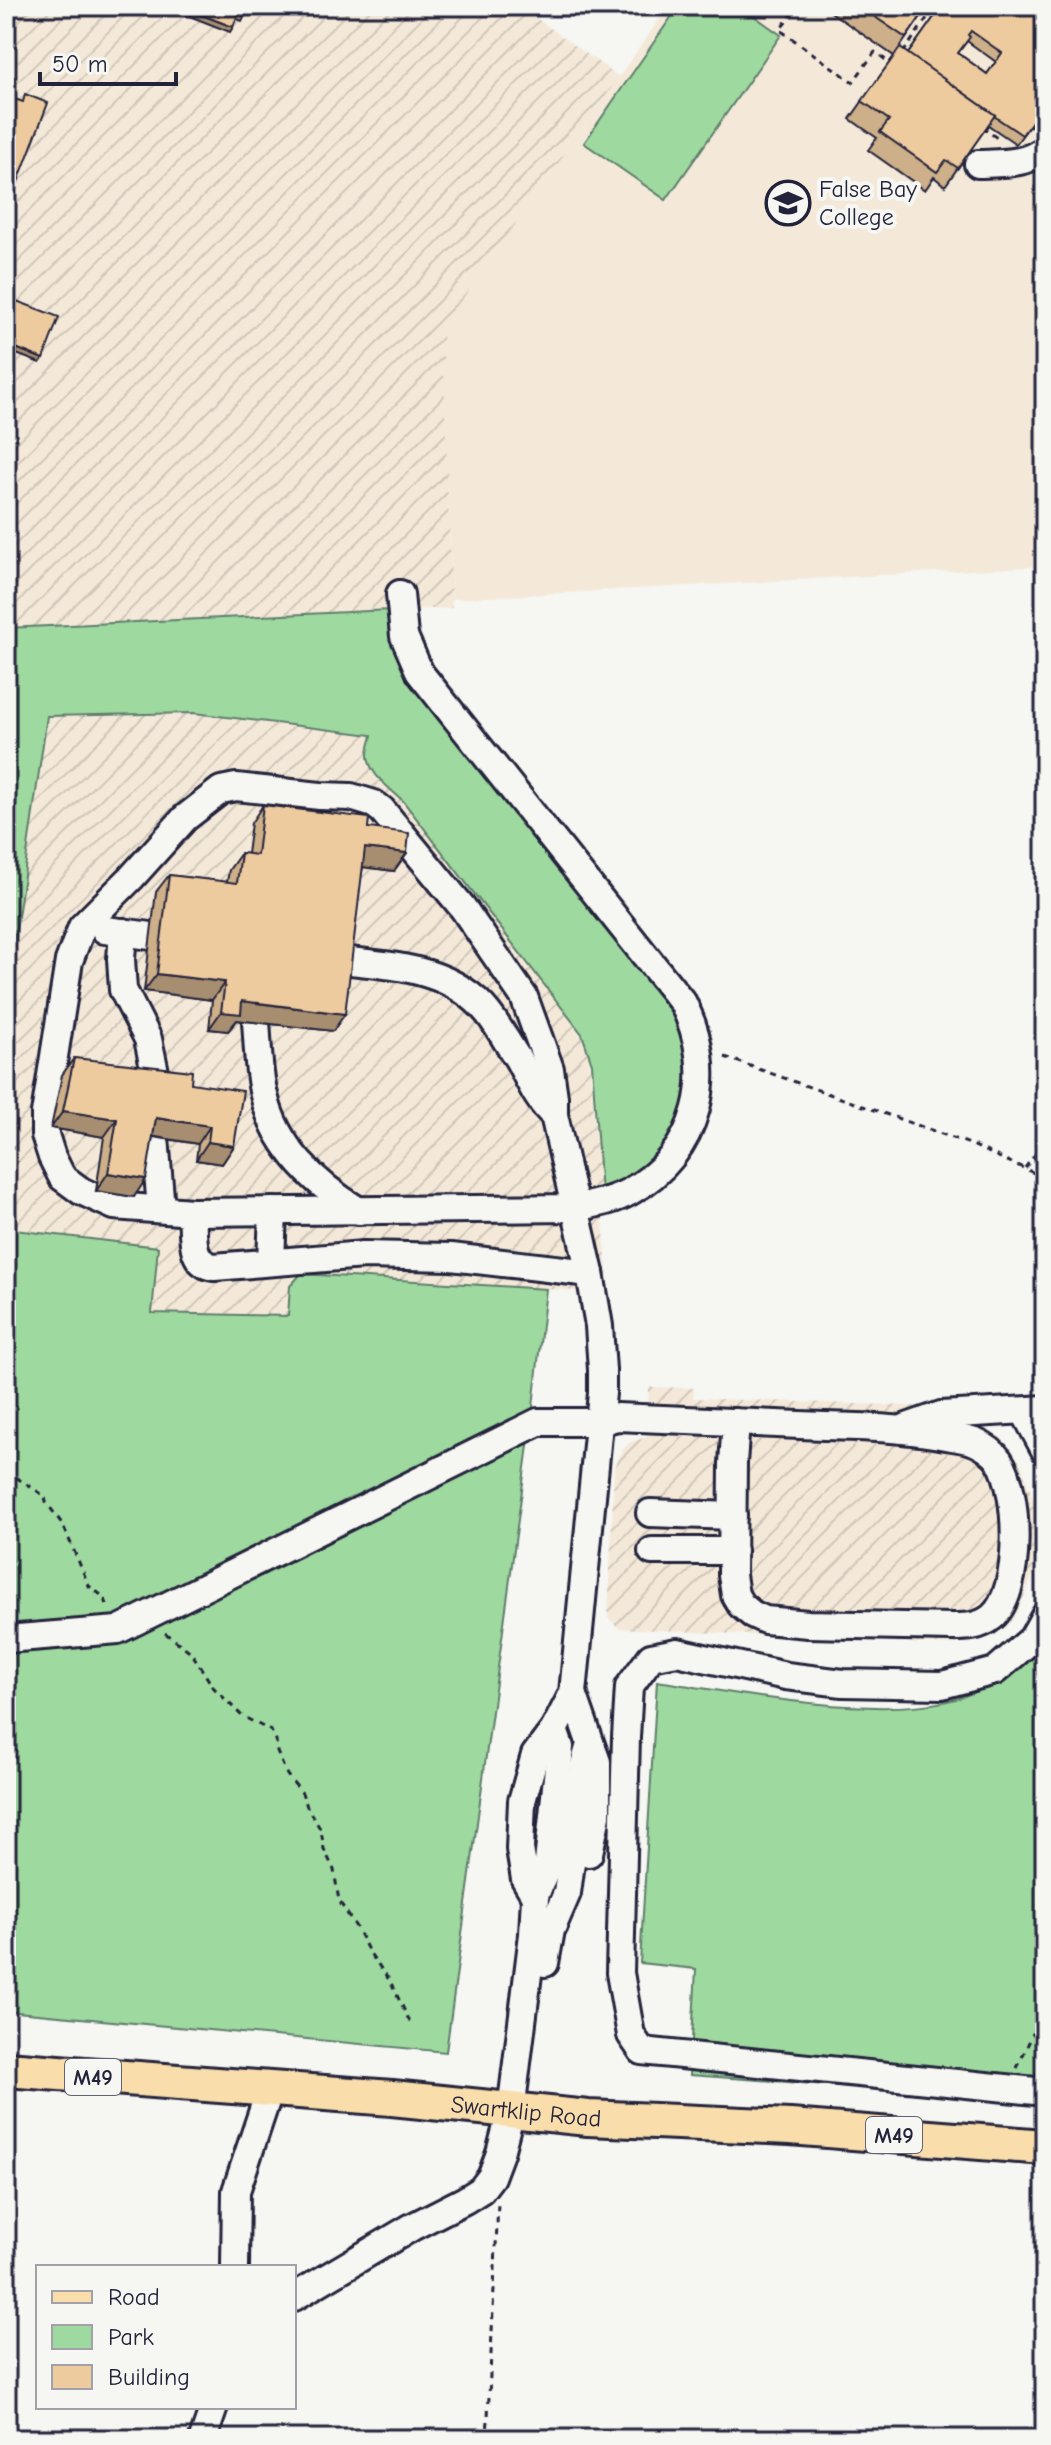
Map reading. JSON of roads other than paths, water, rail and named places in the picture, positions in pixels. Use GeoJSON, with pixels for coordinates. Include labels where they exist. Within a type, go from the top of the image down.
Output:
{"type":"FeatureCollection","features":[{"type":"Feature","properties":{"kind":"main road","name":"Swartklip Road"},"geometry":{"type":"LineString","coordinates":[[6,2069],[392,2098],[619,2120],[790,2127],[1045,2147]]}},
{"type":"Feature","properties":{"kind":"lane"},"geometry":{"type":"LineString","coordinates":[[978,164],[1012,163],[1031,158],[1045,149]]}},
{"type":"Feature","properties":{"kind":"lane"},"geometry":{"type":"LineString","coordinates":[[400,594],[404,636],[420,673],[683,1003],[696,1032],[701,1062],[700,1091],[693,1119],[678,1148],[656,1174],[629,1192],[576,1208],[192,1212],[114,1206],[81,1191],[62,1177],[45,1135],[45,1114],[64,989],[69,961],[82,927],[185,818],[221,790],[236,787],[351,797],[382,810],[463,908],[524,997],[550,1069],[554,1115],[576,1208],[590,1273],[599,1326],[602,1393],[573,1693],[554,1730],[535,1755],[522,1801],[520,1849],[525,1879],[535,1896],[519,2111]]}},
{"type":"Feature","properties":{"kind":"lane"},"geometry":{"type":"LineString","coordinates":[[82,927],[151,936]]}},
{"type":"Feature","properties":{"kind":"lane"},"geometry":{"type":"LineString","coordinates":[[123,932],[123,990],[148,1039],[158,1086]]}},
{"type":"Feature","properties":{"kind":"lane"},"geometry":{"type":"LineString","coordinates":[[341,960],[409,968],[436,975],[456,986],[487,1011],[520,1062],[543,1106],[554,1115]]}},
{"type":"Feature","properties":{"kind":"lane"},"geometry":{"type":"LineString","coordinates":[[256,1022],[263,1094],[281,1136],[293,1157],[311,1177],[361,1212]]}},
{"type":"Feature","properties":{"kind":"lane"},"geometry":{"type":"LineString","coordinates":[[155,1137],[161,1209]]}},
{"type":"Feature","properties":{"kind":"lane"},"geometry":{"type":"LineString","coordinates":[[271,1262],[273,1211]]}},
{"type":"Feature","properties":{"kind":"lane"},"geometry":{"type":"LineString","coordinates":[[192,1212],[196,1257],[205,1266],[364,1255],[451,1257],[590,1273]]}},
{"type":"Feature","properties":{"kind":"lane"},"geometry":{"type":"LineString","coordinates":[[901,1428],[941,1415],[1035,1410],[1045,1450]]}},
{"type":"Feature","properties":{"kind":"lane"},"geometry":{"type":"LineString","coordinates":[[6,1639],[118,1630],[538,1422],[599,1422],[617,1417],[901,1428],[977,1443],[999,1459],[1007,1474],[1012,1498],[1012,1579],[1008,1593],[994,1615],[973,1626],[952,1627],[808,1624],[765,1620],[752,1614],[735,1595],[732,1575],[736,1422]]}},
{"type":"Feature","properties":{"kind":"lane"},"geometry":{"type":"LineString","coordinates":[[650,1513],[733,1516]]}},
{"type":"Feature","properties":{"kind":"lane"},"geometry":{"type":"LineString","coordinates":[[652,1551],[733,1551]]}},
{"type":"Feature","properties":{"kind":"lane"},"geometry":{"type":"LineString","coordinates":[[1045,1616],[1032,1639],[995,1671],[942,1685],[843,1683],[786,1676],[677,1652],[651,1657],[629,1687],[620,1973],[631,2035],[642,2051],[1045,2092]]}},
{"type":"Feature","properties":{"kind":"lane"},"geometry":{"type":"LineString","coordinates":[[296,2296],[481,2190],[491,2177],[519,2111],[551,1930],[567,1893],[584,1870],[595,1825],[597,1762],[573,1693]]}},
{"type":"Feature","properties":{"kind":"lane"},"geometry":{"type":"LineString","coordinates":[[235,2265],[236,2191],[270,2089]]}},
{"type":"Feature","properties":{"kind":"lane"},"geometry":{"type":"LineString","coordinates":[[203,2439],[213,2409]]}},
{"type":"Feature","properties":{"kind":"place","name":"False Bay College"},"geometry":{"type":"Point","coordinates":[788,203]}}]}
